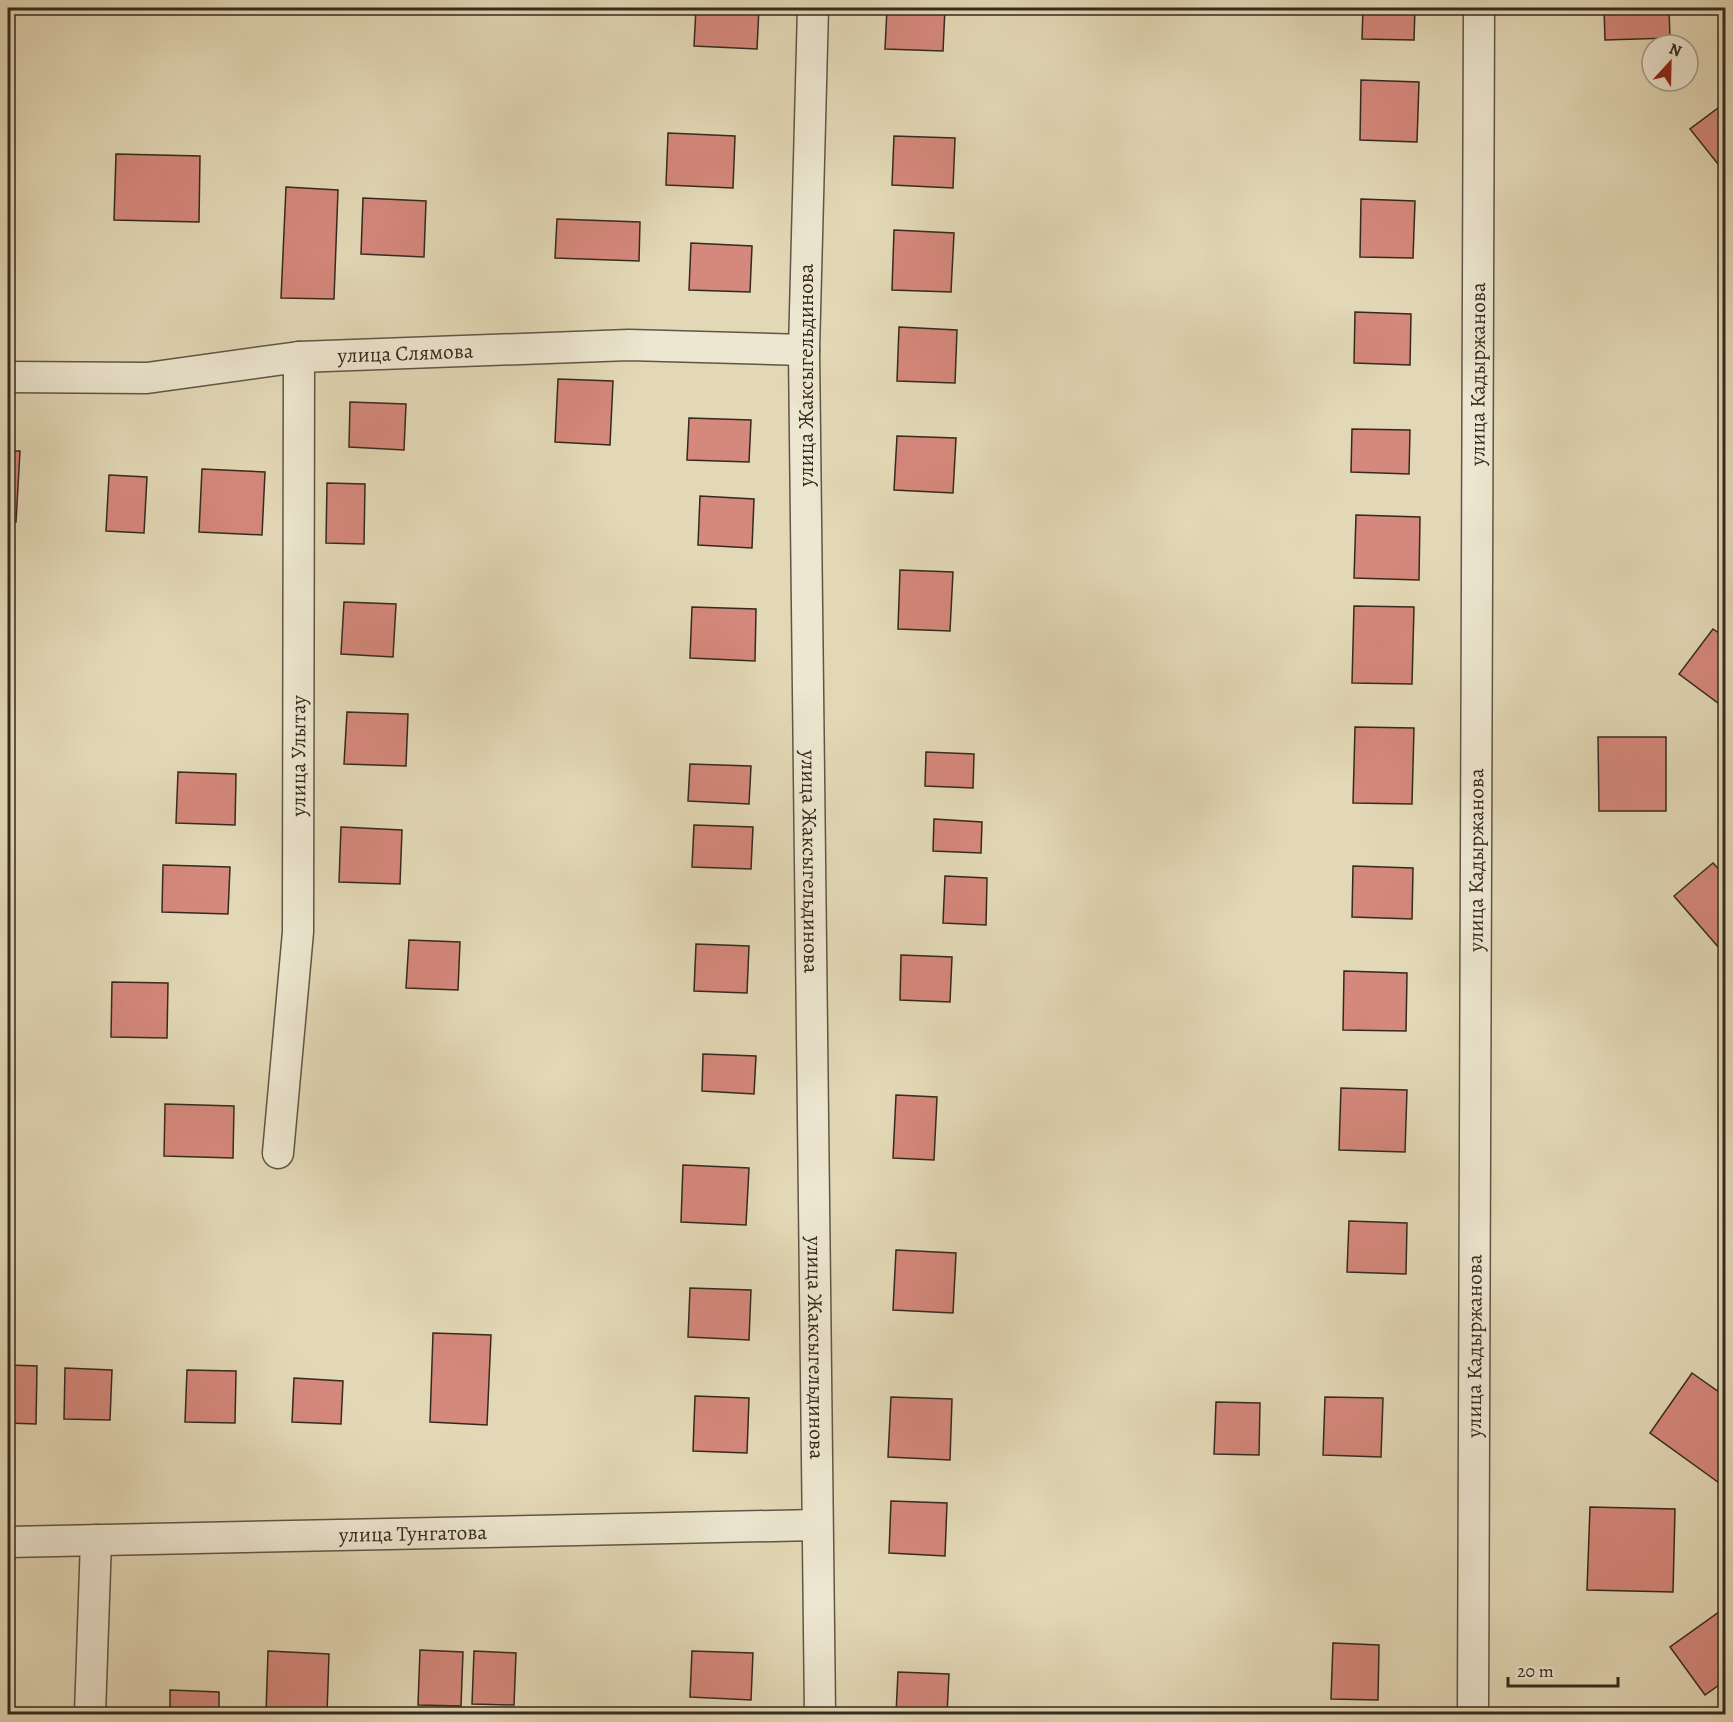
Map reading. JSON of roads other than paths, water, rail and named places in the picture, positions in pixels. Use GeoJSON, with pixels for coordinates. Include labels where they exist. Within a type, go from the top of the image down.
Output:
{"type":"FeatureCollection","features":[{"type":"Feature","properties":{"kind":"street","name":"улица Жаксыгельдинова"},"geometry":{"type":"LineString","coordinates":[[813,8],[804,350],[820,1714]]}},
{"type":"Feature","properties":{"kind":"street","name":"улица Кадыржанова"},"geometry":{"type":"LineString","coordinates":[[1473,1714],[1479,8]]}},
{"type":"Feature","properties":{"kind":"street","name":"улица Слямова"},"geometry":{"type":"LineString","coordinates":[[8,377],[147,378],[299,357],[629,345],[804,350]]}},
{"type":"Feature","properties":{"kind":"street","name":"улица Улытау"},"geometry":{"type":"LineString","coordinates":[[278,1153],[298,932],[299,357]]}},
{"type":"Feature","properties":{"kind":"street","name":"улица Тунгатова"},"geometry":{"type":"LineString","coordinates":[[8,1542],[818,1525]]}},
{"type":"Feature","properties":{"kind":"street"},"geometry":{"type":"LineString","coordinates":[[90,1714],[96,1540]]}}]}
